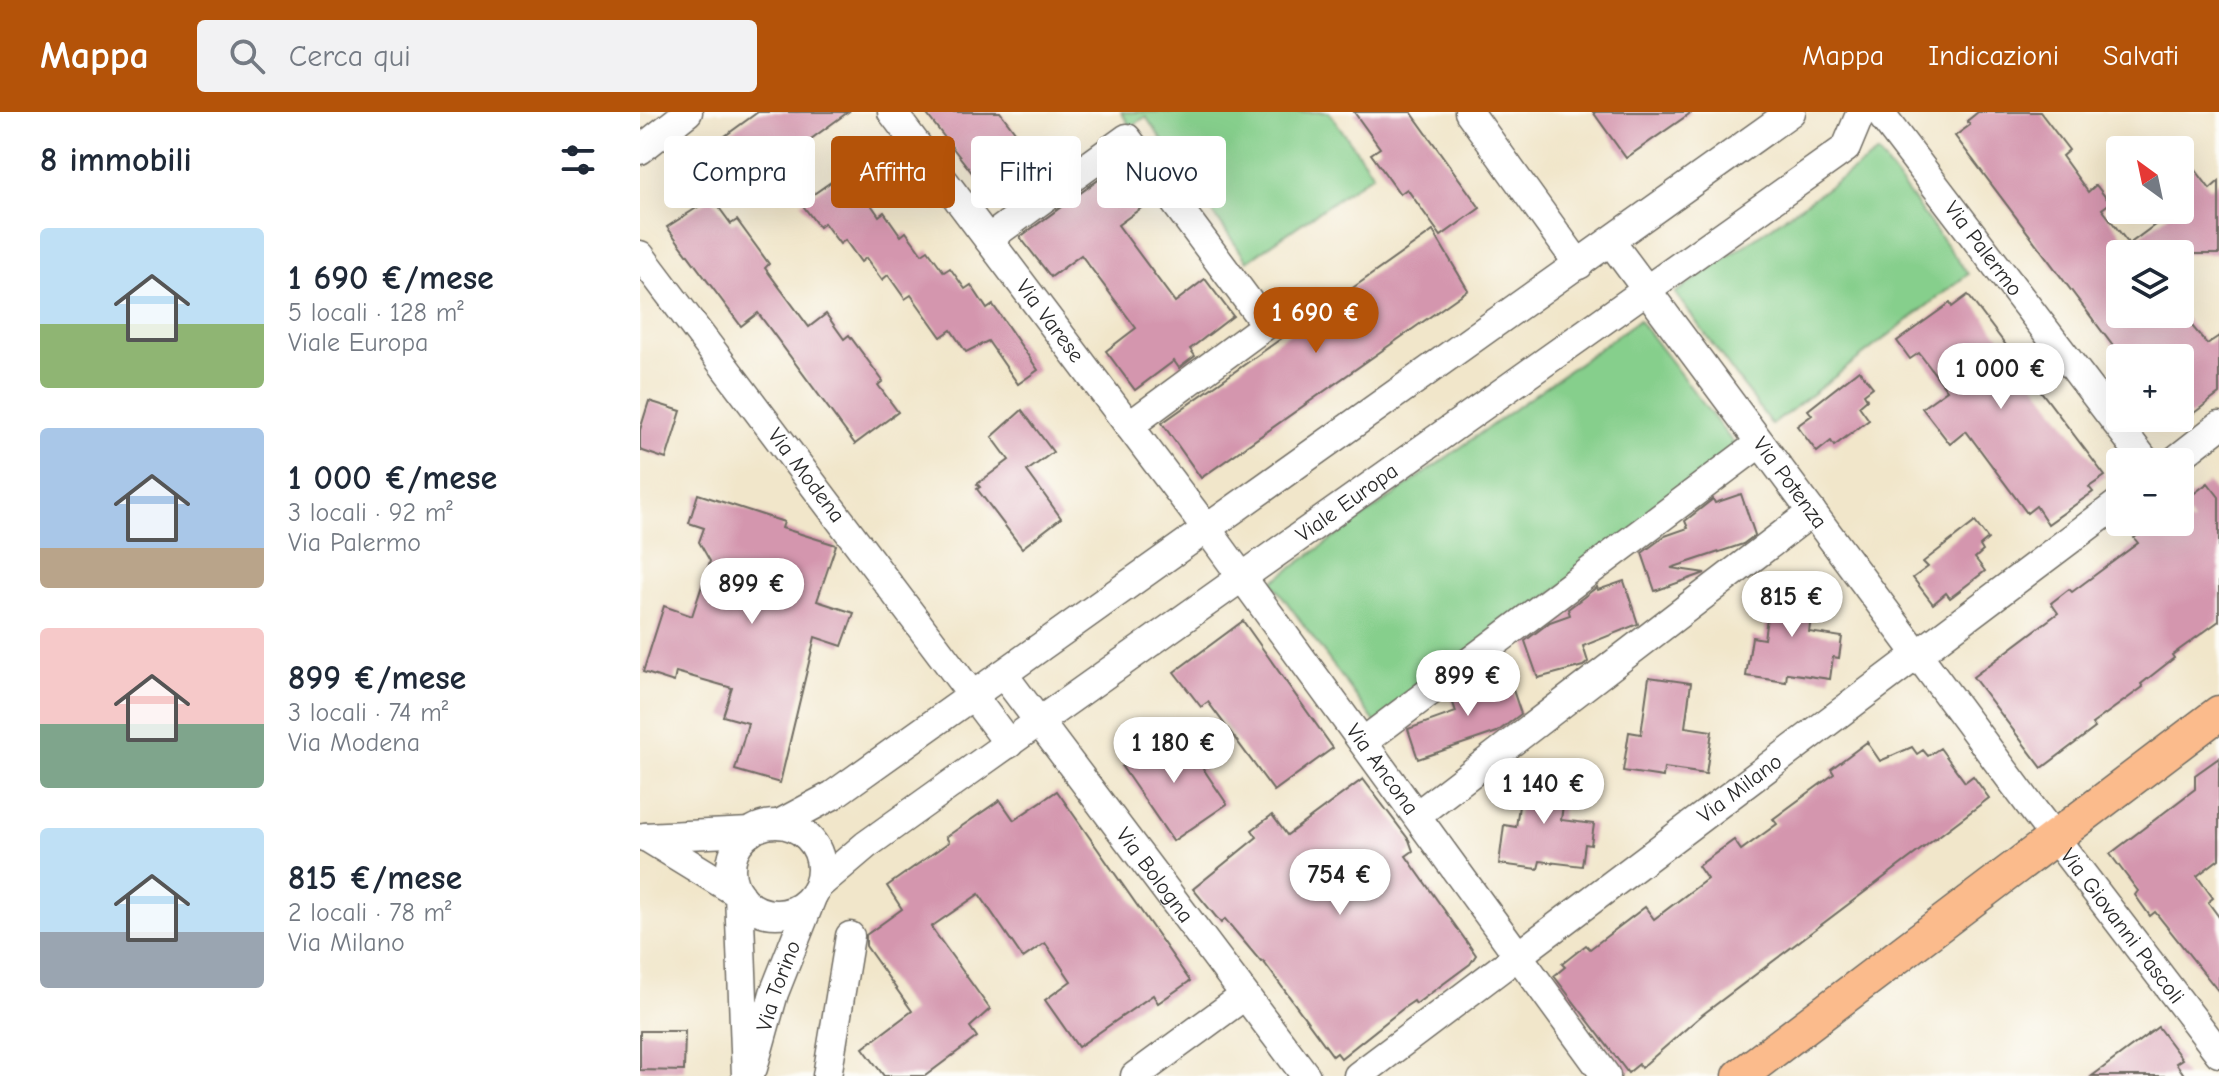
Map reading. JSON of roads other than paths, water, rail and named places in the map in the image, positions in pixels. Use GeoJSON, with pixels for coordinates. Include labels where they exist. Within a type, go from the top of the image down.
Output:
{"type":"FeatureCollection","features":[{"type":"Feature","properties":{"kind":"main road"},"geometry":{"type":"LineString","coordinates":[[1740,1076],[2219,713]]}},
{"type":"Feature","properties":{"kind":"street"},"geometry":{"type":"LineString","coordinates":[[640,150],[688,112]]}},
{"type":"Feature","properties":{"kind":"street","name":"Via Varese"},"geometry":{"type":"LineString","coordinates":[[892,112],[1207,529]]}},
{"type":"Feature","properties":{"kind":"street"},"geometry":{"type":"LineString","coordinates":[[1469,112],[1579,265]]}},
{"type":"Feature","properties":{"kind":"street"},"geometry":{"type":"LineString","coordinates":[[643,837],[751,832],[779,824],[833,795],[1791,112]]}},
{"type":"Feature","properties":{"kind":"street","name":"Viale Europa"},"geometry":{"type":"LineString","coordinates":[[815,891],[866,845],[1846,148],[1861,112]]}},
{"type":"Feature","properties":{"kind":"street","name":"Via Palermo"},"geometry":{"type":"LineString","coordinates":[[1879,112],[2135,448]]}},
{"type":"Feature","properties":{"kind":"street"},"geometry":{"type":"LineString","coordinates":[[988,239],[1127,138],[1266,325],[1129,426]]}},
{"type":"Feature","properties":{"kind":"street","name":"Via Potenza"},"geometry":{"type":"LineString","coordinates":[[1611,242],[2054,838]]}},
{"type":"Feature","properties":{"kind":"street","name":"Via Modena"},"geometry":{"type":"LineString","coordinates":[[640,255],[1009,744]]}},
{"type":"Feature","properties":{"kind":"street"},"geometry":{"type":"LineString","coordinates":[[2191,448],[2219,426]]}},
{"type":"Feature","properties":{"kind":"street"},"geometry":{"type":"LineString","coordinates":[[1363,742],[1760,443]]}},
{"type":"Feature","properties":{"kind":"street"},"geometry":{"type":"LineString","coordinates":[[1417,815],[1812,512]]}},
{"type":"Feature","properties":{"kind":"street","name":"Via Milano"},"geometry":{"type":"LineString","coordinates":[[1358,1076],[2106,512]]}},
{"type":"Feature","properties":{"kind":"street","name":"Via Ancona"},"geometry":{"type":"LineString","coordinates":[[1207,529],[1606,1076]]}},
{"type":"Feature","properties":{"kind":"street","name":"Via Bologna"},"geometry":{"type":"LineString","coordinates":[[1003,674],[1306,1076]]}},
{"type":"Feature","properties":{"kind":"street"},"geometry":{"type":"LineString","coordinates":[[751,832],[733,854],[732,881],[748,905],[774,914],[789,913],[815,891],[820,857],[805,834],[779,824]]}},
{"type":"Feature","properties":{"kind":"street"},"geometry":{"type":"LineString","coordinates":[[643,837],[739,894]]}},
{"type":"Feature","properties":{"kind":"street","name":"Via Giovanni Pascoli"},"geometry":{"type":"LineString","coordinates":[[2054,838],[2219,1053]]}},
{"type":"Feature","properties":{"kind":"street","name":"Via Torino"},"geometry":{"type":"LineString","coordinates":[[748,1076],[774,993],[815,891]]}},
{"type":"Feature","properties":{"kind":"street","name":"Via Torino"},"geometry":{"type":"LineString","coordinates":[[739,894],[748,1076]]}},
{"type":"Feature","properties":{"kind":"street"},"geometry":{"type":"LineString","coordinates":[[827,1076],[850,936]]}},
{"type":"Feature","properties":{"kind":"street"},"geometry":{"type":"LineString","coordinates":[[1135,1076],[1244,996]]}}]}
